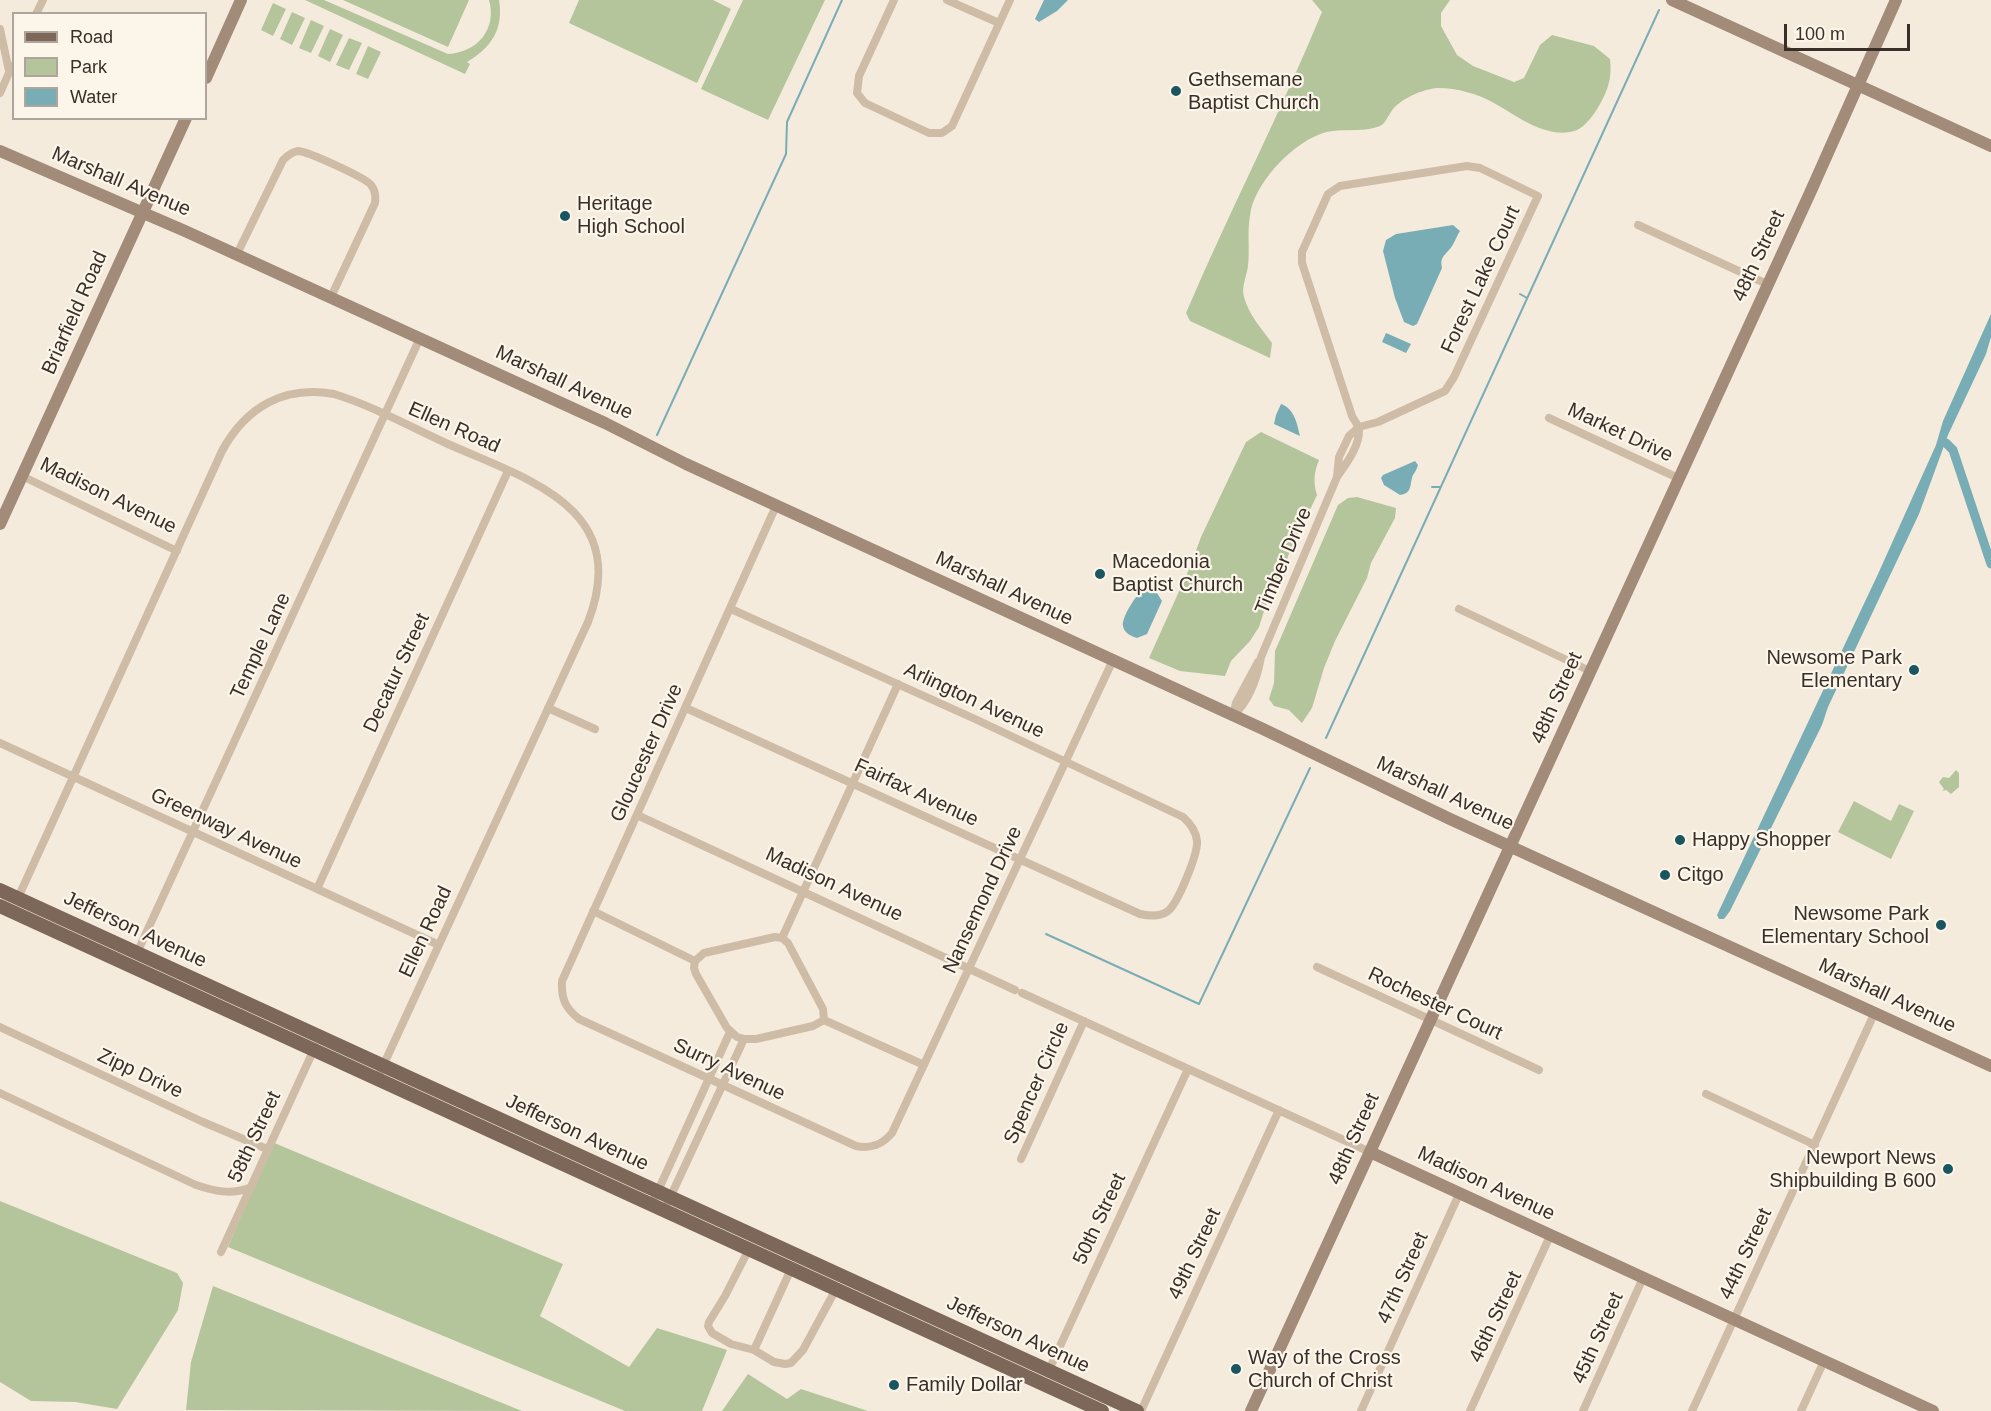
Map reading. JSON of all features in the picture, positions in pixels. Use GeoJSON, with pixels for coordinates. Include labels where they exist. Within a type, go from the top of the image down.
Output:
{"type":"FeatureCollection","features":[{"type":"Feature","properties":{"kind":"main road","name":"Jefferson Avenue"},"geometry":{"type":"LineString","coordinates":[[0,890],[384,1066],[661,1201],[748,1249],[1102,1411]]}},
{"type":"Feature","properties":{"kind":"main road","name":"Jefferson Avenue"},"geometry":{"type":"LineString","coordinates":[[6,909],[377,1079],[661,1201],[797,1255],[1139,1411]]}},
{"type":"Feature","properties":{"kind":"street"},"geometry":{"type":"LineString","coordinates":[[207,76],[241,0]]}},
{"type":"Feature","properties":{"kind":"street"},"geometry":{"type":"LineString","coordinates":[[894,0],[859,76],[857,93],[865,103],[929,133],[942,133],[952,126],[1010,0]]}},
{"type":"Feature","properties":{"kind":"street"},"geometry":{"type":"LineString","coordinates":[[947,0],[999,23]]}},
{"type":"Feature","properties":{"kind":"street"},"geometry":{"type":"LineString","coordinates":[[1672,0],[1991,146]]}},
{"type":"Feature","properties":{"kind":"street","name":"48th Street"},"geometry":{"type":"LineString","coordinates":[[1251,1411],[1677,478],[1821,169],[1896,0]]}},
{"type":"Feature","properties":{"kind":"street"},"geometry":{"type":"LineString","coordinates":[[0,29],[11,67],[0,93]]}},
{"type":"Feature","properties":{"kind":"street","name":"Briarfield Road"},"geometry":{"type":"LineString","coordinates":[[0,524],[185,120]]}},
{"type":"Feature","properties":{"kind":"street","name":"Marshall Avenue"},"geometry":{"type":"LineString","coordinates":[[0,151],[331,297],[596,419],[776,506],[1991,1066]]}},
{"type":"Feature","properties":{"kind":"street"},"geometry":{"type":"LineString","coordinates":[[237,254],[283,160],[293,153],[306,152],[366,181],[376,197],[331,297]]}},
{"type":"Feature","properties":{"kind":"street","name":"Forest Lake Court"},"geometry":{"type":"LineString","coordinates":[[1467,166],[1480,168],[1538,196],[1454,377],[1445,391],[1378,422],[1359,427],[1352,417],[1302,262],[1302,252],[1328,194],[1340,186],[1467,166]]}},
{"type":"Feature","properties":{"kind":"street"},"geometry":{"type":"LineString","coordinates":[[1638,225],[1767,284]]}},
{"type":"Feature","properties":{"kind":"street","name":"Temple Lane"},"geometry":{"type":"LineString","coordinates":[[131,966],[420,338]]}},
{"type":"Feature","properties":{"kind":"street","name":"Ellen Road"},"geometry":{"type":"LineString","coordinates":[[6,909],[18,898],[229,439],[246,418],[264,405],[284,395],[315,392],[344,397],[508,471],[556,496],[568,505],[584,525],[596,558],[598,579],[592,610],[377,1079]]}},
{"type":"Feature","properties":{"kind":"street","name":"Market Drive"},"geometry":{"type":"LineString","coordinates":[[1549,418],[1677,478]]}},
{"type":"Feature","properties":{"kind":"street","name":"Timber Drive"},"geometry":{"type":"LineString","coordinates":[[1233,716],[1244,706],[1258,674],[1261,657],[1337,477],[1358,440],[1359,427]]}},
{"type":"Feature","properties":{"kind":"street","name":"Decatur Street"},"geometry":{"type":"LineString","coordinates":[[317,889],[508,471]]}},
{"type":"Feature","properties":{"kind":"street","name":"Madison Avenue"},"geometry":{"type":"LineString","coordinates":[[22,476],[177,551]]}},
{"type":"Feature","properties":{"kind":"street","name":"Gloucester Drive"},"geometry":{"type":"LineString","coordinates":[[572,1014],[563,1000],[562,981],[776,506]]}},
{"type":"Feature","properties":{"kind":"street","name":"Arlington Avenue"},"geometry":{"type":"LineString","coordinates":[[730,609],[898,684],[1183,817],[1196,834],[1196,852],[1174,903],[1165,913]]}},
{"type":"Feature","properties":{"kind":"street"},"geometry":{"type":"LineString","coordinates":[[1460,609],[1590,671]]}},
{"type":"Feature","properties":{"kind":"street","name":"Nansemond Drive"},"geometry":{"type":"LineString","coordinates":[[875,1146],[886,1140],[892,1133],[1113,660]]}},
{"type":"Feature","properties":{"kind":"street"},"geometry":{"type":"LineString","coordinates":[[782,938],[898,684]]}},
{"type":"Feature","properties":{"kind":"street"},"geometry":{"type":"LineString","coordinates":[[548,708],[594,729]]}},
{"type":"Feature","properties":{"kind":"street","name":"Fairfax Avenue"},"geometry":{"type":"LineString","coordinates":[[686,708],[1140,914],[1155,916],[1165,913]]}},
{"type":"Feature","properties":{"kind":"street","name":"Greenway Avenue"},"geometry":{"type":"LineString","coordinates":[[0,743],[439,945]]}},
{"type":"Feature","properties":{"kind":"street","name":"Madison Avenue"},"geometry":{"type":"LineString","coordinates":[[637,815],[1734,1319],[1824,1361],[1913,1407],[1933,1411]]}},
{"type":"Feature","properties":{"kind":"street"},"geometry":{"type":"LineString","coordinates":[[593,911],[695,961]]}},
{"type":"Feature","properties":{"kind":"street"},"geometry":{"type":"LineString","coordinates":[[774,937],[782,938],[788,943],[823,1009],[825,1020],[813,1026],[756,1039],[744,1039],[730,1032],[696,974],[695,961],[704,953],[774,937]]}},
{"type":"Feature","properties":{"kind":"street","name":"Rochester Court"},"geometry":{"type":"LineString","coordinates":[[1317,967],[1539,1070]]}},
{"type":"Feature","properties":{"kind":"street","name":"44th Street"},"geometry":{"type":"LineString","coordinates":[[1692,1411],[1875,1012]]}},
{"type":"Feature","properties":{"kind":"street","name":"Surry Avenue"},"geometry":{"type":"LineString","coordinates":[[572,1014],[856,1146],[875,1146]]}},
{"type":"Feature","properties":{"kind":"street"},"geometry":{"type":"LineString","coordinates":[[825,1020],[924,1065]]}},
{"type":"Feature","properties":{"kind":"street","name":"Spencer Circle"},"geometry":{"type":"LineString","coordinates":[[1021,1159],[1084,1021]]}},
{"type":"Feature","properties":{"kind":"street","name":"Zipp Drive"},"geometry":{"type":"LineString","coordinates":[[0,1027],[203,1122],[267,1149]]}},
{"type":"Feature","properties":{"kind":"street"},"geometry":{"type":"LineString","coordinates":[[661,1201],[730,1032]]}},
{"type":"Feature","properties":{"kind":"street","name":"58th Street"},"geometry":{"type":"LineString","coordinates":[[221,1252],[320,1036]]}},
{"type":"Feature","properties":{"kind":"street"},"geometry":{"type":"LineString","coordinates":[[661,1201],[744,1039]]}},
{"type":"Feature","properties":{"kind":"street","name":"50th Street"},"geometry":{"type":"LineString","coordinates":[[1043,1384],[1188,1069]]}},
{"type":"Feature","properties":{"kind":"street"},"geometry":{"type":"LineString","coordinates":[[0,1093],[196,1185],[223,1192],[239,1192],[249,1188]]}},
{"type":"Feature","properties":{"kind":"street"},"geometry":{"type":"LineString","coordinates":[[1706,1094],[1815,1145]]}},
{"type":"Feature","properties":{"kind":"street","name":"49th Street"},"geometry":{"type":"LineString","coordinates":[[1139,1411],[1279,1110]]}},
{"type":"Feature","properties":{"kind":"street","name":"47th Street"},"geometry":{"type":"LineString","coordinates":[[1360,1411],[1460,1192]]}},
{"type":"Feature","properties":{"kind":"street","name":"46th Street"},"geometry":{"type":"LineString","coordinates":[[1470,1411],[1550,1236]]}},
{"type":"Feature","properties":{"kind":"street"},"geometry":{"type":"LineString","coordinates":[[748,1249],[708,1326],[712,1333],[731,1344],[754,1350],[774,1362],[791,1363],[803,1350],[836,1289]]}},
{"type":"Feature","properties":{"kind":"street"},"geometry":{"type":"LineString","coordinates":[[754,1350],[797,1255]]}},
{"type":"Feature","properties":{"kind":"street","name":"45th Street"},"geometry":{"type":"LineString","coordinates":[[1582,1411],[1643,1278]]}},
{"type":"Feature","properties":{"kind":"street"},"geometry":{"type":"LineString","coordinates":[[1801,1411],[1824,1361]]}},
{"type":"Feature","properties":{"kind":"green space"},"geometry":{"type":"Polygon","coordinates":[[[305,0],[324,0],[448,54],[468,49],[483,37],[490,20],[489,0],[499,0],[500,10],[494,37],[483,50],[467,62],[470,64],[465,74],[305,0]]]}},
{"type":"Feature","properties":{"kind":"green space"},"geometry":{"type":"Polygon","coordinates":[[[343,0],[469,0],[448,47],[343,0]]]}},
{"type":"Feature","properties":{"kind":"green space"},"geometry":{"type":"Polygon","coordinates":[[[579,0],[713,0],[731,9],[697,83],[569,23],[579,0]]]}},
{"type":"Feature","properties":{"kind":"green space"},"geometry":{"type":"Polygon","coordinates":[[[743,0],[825,0],[768,120],[701,89],[743,0]]]}},
{"type":"Feature","properties":{"kind":"green space"},"geometry":{"type":"Polygon","coordinates":[[[1312,0],[1450,0],[1441,13],[1441,26],[1457,55],[1473,66],[1514,82],[1524,78],[1540,45],[1552,35],[1594,46],[1610,59],[1611,69],[1606,92],[1595,113],[1585,125],[1574,131],[1563,133],[1542,129],[1481,97],[1460,90],[1438,88],[1405,99],[1395,107],[1380,126],[1365,130],[1326,132],[1307,140],[1285,157],[1265,180],[1253,204],[1249,222],[1249,260],[1243,293],[1252,316],[1272,343],[1270,358],[1190,321],[1186,313],[1322,12],[1312,0]]]}},
{"type":"Feature","properties":{"kind":"green space"},"geometry":{"type":"Polygon","coordinates":[[[273,3],[286,9],[273,36],[261,30],[273,3]]]}},
{"type":"Feature","properties":{"kind":"green space"},"geometry":{"type":"Polygon","coordinates":[[[292,12],[305,18],[292,45],[280,39],[292,12]]]}},
{"type":"Feature","properties":{"kind":"green space"},"geometry":{"type":"Polygon","coordinates":[[[311,20],[324,26],[311,53],[299,48],[311,20]]]}},
{"type":"Feature","properties":{"kind":"green space"},"geometry":{"type":"Polygon","coordinates":[[[330,29],[343,35],[330,62],[318,56],[330,29]]]}},
{"type":"Feature","properties":{"kind":"green space"},"geometry":{"type":"Polygon","coordinates":[[[349,38],[362,43],[349,70],[336,65],[349,38]]]}},
{"type":"Feature","properties":{"kind":"green space"},"geometry":{"type":"Polygon","coordinates":[[[368,46],[381,52],[368,79],[356,74],[368,46]]]}},
{"type":"Feature","properties":{"kind":"green space"},"geometry":{"type":"Polygon","coordinates":[[[1261,432],[1319,460],[1315,477],[1317,495],[1288,556],[1285,575],[1273,591],[1259,627],[1250,641],[1231,661],[1225,676],[1180,671],[1149,658],[1201,537],[1246,442],[1261,432]]]}},
{"type":"Feature","properties":{"kind":"green space"},"geometry":{"type":"Polygon","coordinates":[[[1357,497],[1396,508],[1395,518],[1371,563],[1367,578],[1335,641],[1312,708],[1302,723],[1289,710],[1274,706],[1269,699],[1274,683],[1275,651],[1338,505],[1348,498],[1357,497]]]}},
{"type":"Feature","properties":{"kind":"green space"},"geometry":{"type":"Polygon","coordinates":[[[1956,770],[1959,773],[1959,787],[1951,794],[1946,790],[1942,791],[1944,789],[1939,782],[1943,777],[1949,778],[1956,770]]]}},
{"type":"Feature","properties":{"kind":"green space"},"geometry":{"type":"Polygon","coordinates":[[[1854,801],[1891,821],[1899,804],[1914,811],[1891,859],[1838,832],[1854,801]]]}},
{"type":"Feature","properties":{"kind":"green space"},"geometry":{"type":"Polygon","coordinates":[[[272,1142],[563,1264],[540,1316],[629,1367],[657,1328],[727,1350],[702,1411],[625,1411],[228,1247],[272,1142]]]}},
{"type":"Feature","properties":{"kind":"green space"},"geometry":{"type":"Polygon","coordinates":[[[0,1201],[177,1273],[183,1283],[178,1310],[117,1409],[75,1402],[31,1401],[0,1382],[0,1201]]]}},
{"type":"Feature","properties":{"kind":"green space"},"geometry":{"type":"Polygon","coordinates":[[[213,1286],[522,1411],[186,1410],[191,1362],[213,1286]]]}},
{"type":"Feature","properties":{"kind":"green space"},"geometry":{"type":"Polygon","coordinates":[[[748,1374],[787,1399],[801,1389],[868,1411],[722,1411],[748,1374]]]}},
{"type":"Feature","properties":{"kind":"water"},"geometry":{"type":"Polygon","coordinates":[[[1044,0],[1068,0],[1057,11],[1039,22],[1035,19],[1044,0]]]}},
{"type":"Feature","properties":{"kind":"water"},"geometry":{"type":"Polygon","coordinates":[[[1453,225],[1460,231],[1442,258],[1442,268],[1417,324],[1413,326],[1404,322],[1395,298],[1383,251],[1386,240],[1396,234],[1453,225]]]}},
{"type":"Feature","properties":{"kind":"water"},"geometry":{"type":"Polygon","coordinates":[[[1991,314],[1991,337],[1986,354],[1948,435],[1919,514],[1828,707],[1822,725],[1730,911],[1724,919],[1719,919],[1717,915],[1878,574],[1936,445],[1943,421],[1991,314]]]}},
{"type":"Feature","properties":{"kind":"water"},"geometry":{"type":"Polygon","coordinates":[[[1386,333],[1411,344],[1406,353],[1382,342],[1386,333]]]}},
{"type":"Feature","properties":{"kind":"water"},"geometry":{"type":"Polygon","coordinates":[[[1281,404],[1292,413],[1300,436],[1274,424],[1281,404]]]}},
{"type":"Feature","properties":{"kind":"water"},"geometry":{"type":"Polygon","coordinates":[[[1415,461],[1418,465],[1417,469],[1407,492],[1400,495],[1384,485],[1381,478],[1383,475],[1415,461]]]}},
{"type":"Feature","properties":{"kind":"water"},"geometry":{"type":"Polygon","coordinates":[[[1144,589],[1157,593],[1162,601],[1147,634],[1137,638],[1126,632],[1123,622],[1137,595],[1144,589]]]}},
{"type":"Feature","properties":{"kind":"waterway"},"geometry":{"type":"LineString","coordinates":[[657,435],[786,154],[787,122],[842,0]]}},
{"type":"Feature","properties":{"kind":"waterway"},"geometry":{"type":"LineString","coordinates":[[1326,738],[1659,10]]}},
{"type":"Feature","properties":{"kind":"waterway"},"geometry":{"type":"LineString","coordinates":[[1520,294],[1527,298]]}},
{"type":"Feature","properties":{"kind":"waterway"},"geometry":{"type":"LineString","coordinates":[[1946,443],[1953,450],[1991,564]]}},
{"type":"Feature","properties":{"kind":"waterway"},"geometry":{"type":"LineString","coordinates":[[1432,487],[1440,487]]}},
{"type":"Feature","properties":{"kind":"waterway"},"geometry":{"type":"LineString","coordinates":[[1046,934],[1199,1004],[1310,768]]}},
{"type":"Feature","properties":{"kind":"place","name":"Gethsemane Baptist Church"},"geometry":{"type":"Point","coordinates":[1176,91]}},
{"type":"Feature","properties":{"kind":"place","name":"Heritage High School"},"geometry":{"type":"Point","coordinates":[565,216]}},
{"type":"Feature","properties":{"kind":"place","name":"Macedonia Baptist Church"},"geometry":{"type":"Point","coordinates":[1100,574]}},
{"type":"Feature","properties":{"kind":"place","name":"Newsome Park Elementary"},"geometry":{"type":"Point","coordinates":[1914,670]}},
{"type":"Feature","properties":{"kind":"place","name":"Happy Shopper"},"geometry":{"type":"Point","coordinates":[1680,840]}},
{"type":"Feature","properties":{"kind":"place","name":"Citgo"},"geometry":{"type":"Point","coordinates":[1665,875]}},
{"type":"Feature","properties":{"kind":"place","name":"Newsome Park Elementary School"},"geometry":{"type":"Point","coordinates":[1941,925]}},
{"type":"Feature","properties":{"kind":"place","name":"Newport News Shipbuilding B 600"},"geometry":{"type":"Point","coordinates":[1948,1169]}},
{"type":"Feature","properties":{"kind":"place","name":"Way of the Cross Church of Christ"},"geometry":{"type":"Point","coordinates":[1236,1369]}},
{"type":"Feature","properties":{"kind":"place","name":"Family Dollar"},"geometry":{"type":"Point","coordinates":[894,1385]}}]}
